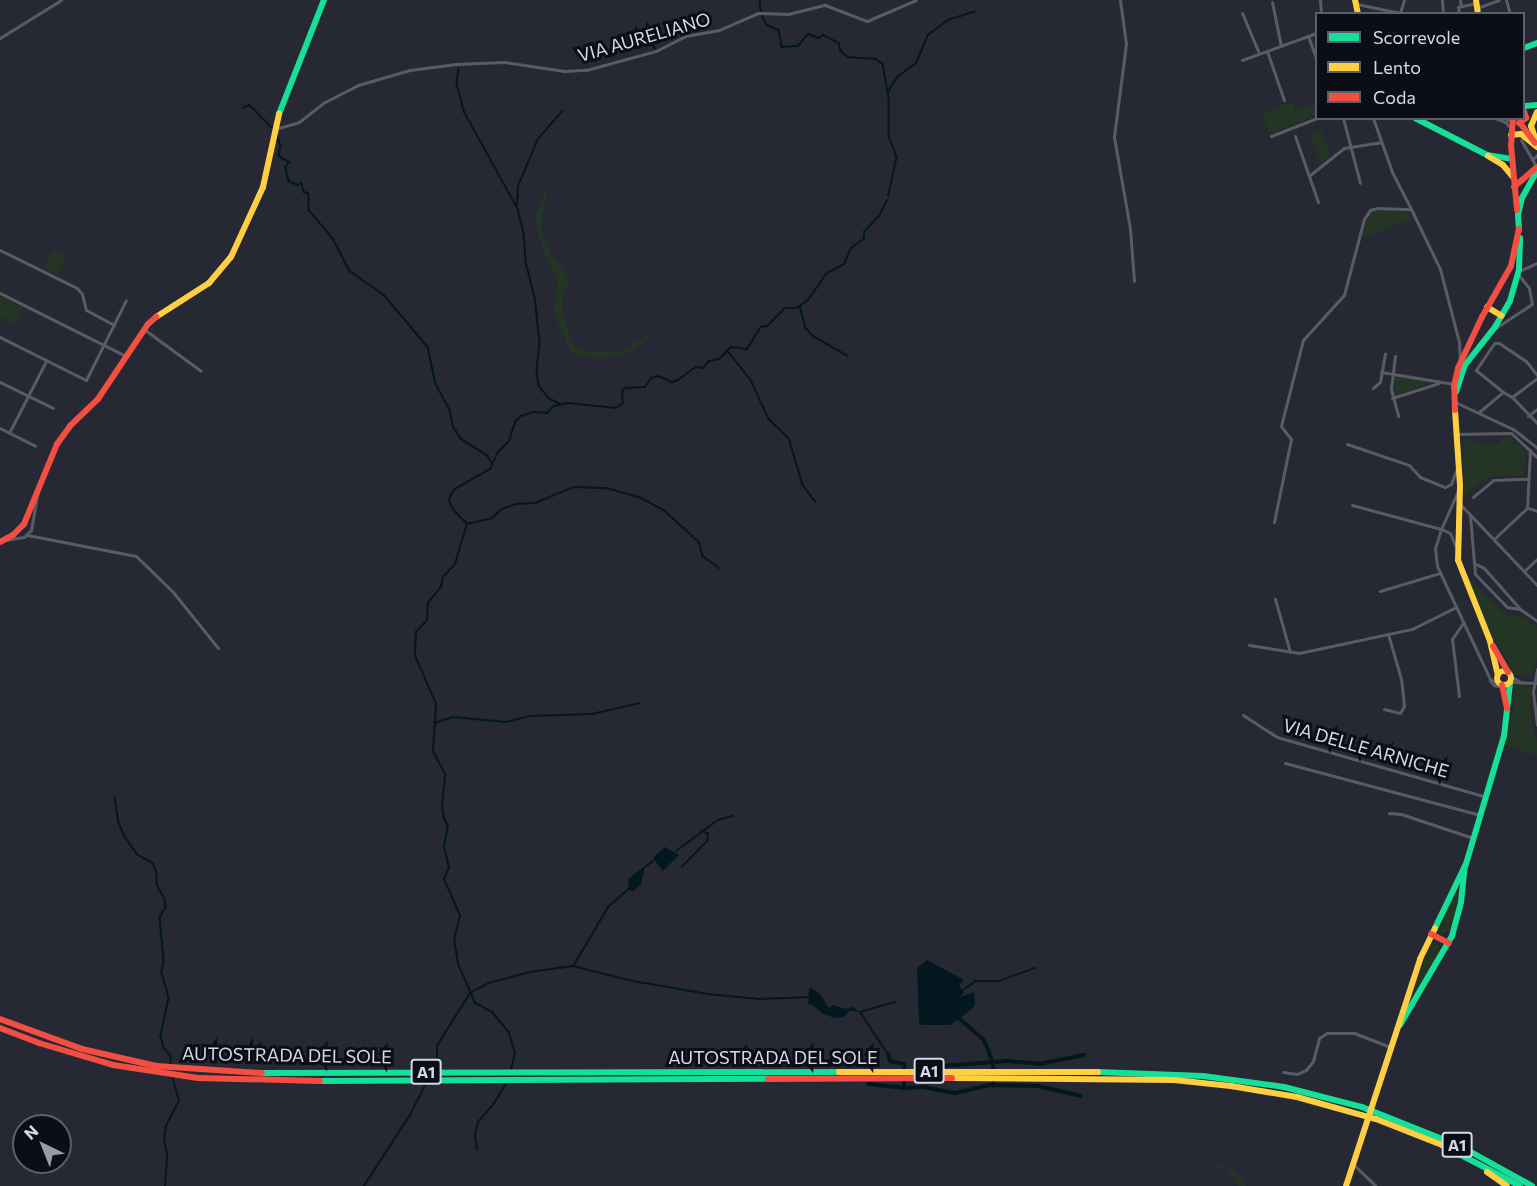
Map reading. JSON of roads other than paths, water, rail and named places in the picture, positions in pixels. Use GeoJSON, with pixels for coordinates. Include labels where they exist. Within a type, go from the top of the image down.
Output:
{"type":"FeatureCollection","features":[{"type":"Feature","properties":{"kind":"main road"},"geometry":{"type":"LineString","coordinates":[[2,541],[24,524],[60,439],[100,397],[145,330],[159,314],[209,283],[230,259],[263,187],[282,101],[305,51],[324,0]]}},
{"type":"Feature","properties":{"kind":"main road"},"geometry":{"type":"LineString","coordinates":[[1537,112],[1531,126],[1537,145]]}},
{"type":"Feature","properties":{"kind":"main road"},"geometry":{"type":"LineString","coordinates":[[1419,120],[1483,153],[1502,159],[1512,159]]}},
{"type":"Feature","properties":{"kind":"main road"},"geometry":{"type":"LineString","coordinates":[[1455,402],[1463,369],[1502,316],[1520,272],[1519,229],[1511,145],[1511,132],[1517,121],[1537,145]]}},
{"type":"Feature","properties":{"kind":"main road"},"geometry":{"type":"LineString","coordinates":[[1511,132],[1521,134],[1537,145]]}},
{"type":"Feature","properties":{"kind":"main road"},"geometry":{"type":"LineString","coordinates":[[1502,159],[1511,145]]}},
{"type":"Feature","properties":{"kind":"main road"},"geometry":{"type":"LineString","coordinates":[[1502,159],[1514,175],[1529,176]]}},
{"type":"Feature","properties":{"kind":"main road"},"geometry":{"type":"LineString","coordinates":[[1514,187],[1537,169]]}},
{"type":"Feature","properties":{"kind":"main road"},"geometry":{"type":"LineString","coordinates":[[1518,218],[1529,176]]}},
{"type":"Feature","properties":{"kind":"main road"},"geometry":{"type":"LineString","coordinates":[[1346,1186],[1391,1044],[1431,934],[1466,864],[1508,714],[1510,678],[1490,641],[1462,574],[1457,551],[1460,486],[1454,384],[1469,343],[1511,266],[1519,229]]}},
{"type":"Feature","properties":{"kind":"main road"},"geometry":{"type":"LineString","coordinates":[[1487,307],[1502,316]]}},
{"type":"Feature","properties":{"kind":"main road"},"geometry":{"type":"LineString","coordinates":[[1490,641],[1508,714]]}},
{"type":"Feature","properties":{"kind":"main road"},"geometry":{"type":"LineString","coordinates":[[1497,673],[1502,671],[1510,678]]}},
{"type":"Feature","properties":{"kind":"main road"},"geometry":{"type":"LineString","coordinates":[[1501,685],[1510,678]]}},
{"type":"Feature","properties":{"kind":"main road"},"geometry":{"type":"LineString","coordinates":[[1391,1044],[1449,943],[1461,902],[1466,864]]}},
{"type":"Feature","properties":{"kind":"main road"},"geometry":{"type":"LineString","coordinates":[[1431,934],[1449,943]]}},
{"type":"Feature","properties":{"kind":"main road","name":"AUTOSTRADA DEL SOLE"},"geometry":{"type":"LineString","coordinates":[[0,1019],[40,1036],[115,1058],[156,1066],[269,1076],[583,1080],[1130,1079],[1283,1090],[1377,1115],[1462,1147],[1532,1186]]}},
{"type":"Feature","properties":{"kind":"main road","name":"AUTOSTRADA DEL SOLE"},"geometry":{"type":"LineString","coordinates":[[0,1028],[39,1043],[113,1065],[198,1078],[584,1072],[1143,1072],[1203,1076],[1273,1089]]}},
{"type":"Feature","properties":{"kind":"main road","name":"AUTOSTRADA DEL SOLE"},"geometry":{"type":"LineString","coordinates":[[1377,1115],[1466,1157],[1520,1186]]}},
{"type":"Feature","properties":{"kind":"main road"},"geometry":{"type":"LineString","coordinates":[[1466,1157],[1507,1186]]}},
{"type":"Feature","properties":{"kind":"street"},"geometry":{"type":"LineString","coordinates":[[0,38],[61,0]]}},
{"type":"Feature","properties":{"kind":"street","name":"VIA AURELIANO"},"geometry":{"type":"LineString","coordinates":[[275,129],[291,126],[322,104],[354,87],[410,70],[456,64],[507,62],[583,70],[658,50],[685,36],[719,30],[757,14],[788,14],[824,5],[856,20],[869,21],[916,0]]}},
{"type":"Feature","properties":{"kind":"street"},"geometry":{"type":"LineString","coordinates":[[1120,0],[1126,44],[1114,137],[1130,229],[1134,281]]}},
{"type":"Feature","properties":{"kind":"street"},"geometry":{"type":"LineString","coordinates":[[1376,6],[1378,0]]}},
{"type":"Feature","properties":{"kind":"street"},"geometry":{"type":"LineString","coordinates":[[1459,12],[1460,0]]}},
{"type":"Feature","properties":{"kind":"street"},"geometry":{"type":"LineString","coordinates":[[1461,6],[1477,6],[1499,0]]}},
{"type":"Feature","properties":{"kind":"street"},"geometry":{"type":"LineString","coordinates":[[1272,2],[1281,46]]}},
{"type":"Feature","properties":{"kind":"street"},"geometry":{"type":"LineString","coordinates":[[1356,2],[1397,12]]}},
{"type":"Feature","properties":{"kind":"street"},"geometry":{"type":"LineString","coordinates":[[1242,13],[1259,54]]}},
{"type":"Feature","properties":{"kind":"street"},"geometry":{"type":"LineString","coordinates":[[1242,60],[1315,34]]}},
{"type":"Feature","properties":{"kind":"street"},"geometry":{"type":"LineString","coordinates":[[1308,36],[1315,53]]}},
{"type":"Feature","properties":{"kind":"street"},"geometry":{"type":"LineString","coordinates":[[1268,51],[1284,100]]}},
{"type":"Feature","properties":{"kind":"street"},"geometry":{"type":"LineString","coordinates":[[1271,136],[1315,119]]}},
{"type":"Feature","properties":{"kind":"street"},"geometry":{"type":"LineString","coordinates":[[1343,120],[1360,183]]}},
{"type":"Feature","properties":{"kind":"street"},"geometry":{"type":"LineString","coordinates":[[1374,120],[1381,142],[1438,265],[1459,342],[1460,364]]}},
{"type":"Feature","properties":{"kind":"street"},"geometry":{"type":"LineString","coordinates":[[1500,120],[1517,121]]}},
{"type":"Feature","properties":{"kind":"street"},"geometry":{"type":"LineString","coordinates":[[1505,122],[1511,132]]}},
{"type":"Feature","properties":{"kind":"street"},"geometry":{"type":"LineString","coordinates":[[1295,136],[1318,202]]}},
{"type":"Feature","properties":{"kind":"street"},"geometry":{"type":"LineString","coordinates":[[1521,140],[1537,169]]}},
{"type":"Feature","properties":{"kind":"street"},"geometry":{"type":"LineString","coordinates":[[1310,175],[1319,170],[1340,150],[1349,146],[1370,146],[1381,142]]}},
{"type":"Feature","properties":{"kind":"street"},"geometry":{"type":"LineString","coordinates":[[1532,160],[1537,155]]}},
{"type":"Feature","properties":{"kind":"street"},"geometry":{"type":"LineString","coordinates":[[1274,522],[1291,439],[1281,426],[1303,339],[1344,295],[1368,212],[1378,208],[1411,209]]}},
{"type":"Feature","properties":{"kind":"street"},"geometry":{"type":"LineString","coordinates":[[0,250],[77,288],[86,310],[114,325]]}},
{"type":"Feature","properties":{"kind":"street"},"geometry":{"type":"LineString","coordinates":[[1493,330],[1532,305],[1531,293],[1520,272],[1537,264]]}},
{"type":"Feature","properties":{"kind":"street"},"geometry":{"type":"LineString","coordinates":[[0,293],[126,356]]}},
{"type":"Feature","properties":{"kind":"street"},"geometry":{"type":"LineString","coordinates":[[0,337],[86,380],[126,300]]}},
{"type":"Feature","properties":{"kind":"street"},"geometry":{"type":"LineString","coordinates":[[145,330],[201,371]]}},
{"type":"Feature","properties":{"kind":"street"},"geometry":{"type":"LineString","coordinates":[[1459,342],[1463,348],[1469,343]]}},
{"type":"Feature","properties":{"kind":"street"},"geometry":{"type":"LineString","coordinates":[[1512,397],[1537,377],[1530,366],[1499,343],[1494,343],[1476,370],[1512,397],[1537,423]]}},
{"type":"Feature","properties":{"kind":"street"},"geometry":{"type":"LineString","coordinates":[[1373,388],[1379,383],[1384,353]]}},
{"type":"Feature","properties":{"kind":"street"},"geometry":{"type":"LineString","coordinates":[[1395,356],[1392,398],[1398,416]]}},
{"type":"Feature","properties":{"kind":"street"},"geometry":{"type":"LineString","coordinates":[[9,433],[46,360]]}},
{"type":"Feature","properties":{"kind":"street"},"geometry":{"type":"LineString","coordinates":[[1381,372],[1454,384]]}},
{"type":"Feature","properties":{"kind":"street"},"geometry":{"type":"LineString","coordinates":[[0,382],[53,408]]}},
{"type":"Feature","properties":{"kind":"street"},"geometry":{"type":"LineString","coordinates":[[1392,398],[1441,382]]}},
{"type":"Feature","properties":{"kind":"street"},"geometry":{"type":"LineString","coordinates":[[1479,412],[1503,392]]}},
{"type":"Feature","properties":{"kind":"street"},"geometry":{"type":"LineString","coordinates":[[1455,402],[1479,412],[1537,448]]}},
{"type":"Feature","properties":{"kind":"street"},"geometry":{"type":"LineString","coordinates":[[1528,416],[1537,409]]}},
{"type":"Feature","properties":{"kind":"street"},"geometry":{"type":"LineString","coordinates":[[0,428],[35,446]]}},
{"type":"Feature","properties":{"kind":"street"},"geometry":{"type":"LineString","coordinates":[[1458,434],[1512,431],[1537,457]]}},
{"type":"Feature","properties":{"kind":"street"},"geometry":{"type":"LineString","coordinates":[[1347,444],[1410,466],[1420,477],[1445,487],[1451,484],[1459,464]]}},
{"type":"Feature","properties":{"kind":"street"},"geometry":{"type":"LineString","coordinates":[[1494,539],[1527,508],[1530,450]]}},
{"type":"Feature","properties":{"kind":"street"},"geometry":{"type":"LineString","coordinates":[[1473,497],[1493,480],[1529,479]]}},
{"type":"Feature","properties":{"kind":"street"},"geometry":{"type":"LineString","coordinates":[[1460,486],[1435,552],[1440,573],[1489,677],[1501,685]]}},
{"type":"Feature","properties":{"kind":"street"},"geometry":{"type":"LineString","coordinates":[[27,535],[34,520],[37,491]]}},
{"type":"Feature","properties":{"kind":"street"},"geometry":{"type":"LineString","coordinates":[[1460,504],[1537,585]]}},
{"type":"Feature","properties":{"kind":"street"},"geometry":{"type":"LineString","coordinates":[[1352,505],[1442,529],[1451,535],[1457,551]]}},
{"type":"Feature","properties":{"kind":"street"},"geometry":{"type":"LineString","coordinates":[[1527,508],[1537,512]]}},
{"type":"Feature","properties":{"kind":"street"},"geometry":{"type":"LineString","coordinates":[[1458,517],[1463,512],[1470,515]]}},
{"type":"Feature","properties":{"kind":"street"},"geometry":{"type":"LineString","coordinates":[[1470,515],[1472,551],[1476,564],[1475,574],[1505,606],[1510,609],[1520,609]]}},
{"type":"Feature","properties":{"kind":"street"},"geometry":{"type":"LineString","coordinates":[[2,541],[27,535],[136,556],[161,578],[218,648]]}},
{"type":"Feature","properties":{"kind":"street"},"geometry":{"type":"LineString","coordinates":[[1524,571],[1537,559]]}},
{"type":"Feature","properties":{"kind":"street"},"geometry":{"type":"LineString","coordinates":[[1476,564],[1484,568],[1520,609],[1537,621]]}},
{"type":"Feature","properties":{"kind":"street"},"geometry":{"type":"LineString","coordinates":[[1380,591],[1440,573]]}},
{"type":"Feature","properties":{"kind":"street"},"geometry":{"type":"LineString","coordinates":[[1275,599],[1290,652]]}},
{"type":"Feature","properties":{"kind":"street"},"geometry":{"type":"LineString","coordinates":[[1250,645],[1299,653],[1419,627],[1456,607]]}},
{"type":"Feature","properties":{"kind":"street"},"geometry":{"type":"LineString","coordinates":[[1460,696],[1452,639],[1463,623]]}},
{"type":"Feature","properties":{"kind":"street"},"geometry":{"type":"LineString","coordinates":[[1384,709],[1400,713],[1404,706],[1401,679],[1388,634]]}},
{"type":"Feature","properties":{"kind":"street"},"geometry":{"type":"LineString","coordinates":[[1537,669],[1535,683],[1537,725]]}},
{"type":"Feature","properties":{"kind":"street"},"geometry":{"type":"LineString","coordinates":[[1489,677],[1497,673]]}},
{"type":"Feature","properties":{"kind":"street"},"geometry":{"type":"LineString","coordinates":[[1510,678],[1535,683]]}},
{"type":"Feature","properties":{"kind":"street","name":"VIA DELLE ARNICHE"},"geometry":{"type":"LineString","coordinates":[[1243,716],[1277,738],[1486,797]]}},
{"type":"Feature","properties":{"kind":"street"},"geometry":{"type":"LineString","coordinates":[[1285,763],[1323,771],[1338,779],[1481,815]]}},
{"type":"Feature","properties":{"kind":"street"},"geometry":{"type":"LineString","coordinates":[[1389,813],[1401,814],[1474,838]]}},
{"type":"Feature","properties":{"kind":"street"},"geometry":{"type":"LineString","coordinates":[[1283,1072],[1297,1074],[1306,1070],[1312,1061],[1319,1038],[1327,1033],[1354,1033],[1391,1044]]}},
{"type":"Feature","properties":{"kind":"street"},"geometry":{"type":"LineString","coordinates":[[1352,1164],[1376,1186]]}},
{"type":"Feature","properties":{"kind":"water"},"geometry":{"type":"Polygon","coordinates":[[[665,847],[679,855],[663,871],[653,858],[665,847]]]}},
{"type":"Feature","properties":{"kind":"water"},"geometry":{"type":"Polygon","coordinates":[[[645,866],[641,884],[633,892],[629,889],[628,879],[645,866]]]}},
{"type":"Feature","properties":{"kind":"water"},"geometry":{"type":"Polygon","coordinates":[[[927,960],[964,980],[959,985],[964,993],[959,997],[974,992],[975,1004],[972,1009],[950,1025],[922,1025],[919,1023],[917,968],[927,960]]]}},
{"type":"Feature","properties":{"kind":"water"},"geometry":{"type":"Polygon","coordinates":[[[811,988],[820,994],[829,1008],[833,1005],[845,1009],[853,1007],[861,1013],[850,1010],[844,1017],[835,1018],[823,1014],[813,1005],[808,1004],[811,988]]]}},
{"type":"Feature","properties":{"kind":"waterway"},"geometry":{"type":"LineString","coordinates":[[760,0],[761,11]]}},
{"type":"Feature","properties":{"kind":"waterway"},"geometry":{"type":"LineString","coordinates":[[888,92],[897,77],[916,63],[928,35],[948,20],[975,11]]}},
{"type":"Feature","properties":{"kind":"waterway"},"geometry":{"type":"LineString","coordinates":[[762,15],[767,25],[779,30],[782,47],[798,46],[808,34],[819,38],[823,35],[839,43],[841,51],[848,57],[876,59],[883,64],[889,99],[889,136],[897,157],[889,195]]}},
{"type":"Feature","properties":{"kind":"waterway"},"geometry":{"type":"LineString","coordinates":[[459,69],[457,84],[465,113],[518,209],[524,233],[526,262],[535,297],[540,342],[537,370],[539,386],[550,399],[561,404]]}},
{"type":"Feature","properties":{"kind":"waterway"},"geometry":{"type":"LineString","coordinates":[[243,108],[249,105],[252,107],[271,127]]}},
{"type":"Feature","properties":{"kind":"waterway"},"geometry":{"type":"LineString","coordinates":[[517,205],[518,186],[538,139],[562,111]]}},
{"type":"Feature","properties":{"kind":"waterway"},"geometry":{"type":"LineString","coordinates":[[276,133],[281,146],[279,156],[289,162],[286,168],[289,181],[298,185],[302,183],[304,192],[309,194],[309,210],[334,240],[350,271],[384,295],[428,347],[436,384],[450,410],[453,426],[461,439],[487,455],[492,463]]}},
{"type":"Feature","properties":{"kind":"waterway"},"geometry":{"type":"LineString","coordinates":[[511,1070],[515,1053],[509,1033],[493,1013],[475,1003],[458,964],[454,940],[460,916],[444,879],[449,868],[444,846],[448,826],[444,819],[442,805],[445,774],[433,751],[436,704],[415,656],[416,632],[427,620],[428,603],[441,587],[443,577],[455,564],[467,524],[454,511],[449,501],[450,496],[455,489],[490,469],[498,452],[509,441],[515,422],[521,416],[534,412],[547,413],[554,406],[568,403],[616,408],[623,403],[622,392],[625,388],[645,387],[651,378],[659,376],[672,382],[696,367],[703,368],[709,361],[719,359],[731,347],[747,349],[761,327],[767,326],[785,308],[797,308],[808,300],[826,274],[844,264],[851,248],[864,239],[864,232],[879,216],[887,200]]}},
{"type":"Feature","properties":{"kind":"waterway"},"geometry":{"type":"LineString","coordinates":[[800,306],[806,328],[813,336],[848,356]]}},
{"type":"Feature","properties":{"kind":"waterway"},"geometry":{"type":"LineString","coordinates":[[728,351],[751,380],[769,419],[789,438],[803,485],[816,502]]}},
{"type":"Feature","properties":{"kind":"waterway"},"geometry":{"type":"LineString","coordinates":[[467,524],[492,518],[502,509],[516,504],[535,503],[574,487],[607,488],[641,498],[665,511],[699,542],[703,556],[719,568]]}},
{"type":"Feature","properties":{"kind":"waterway"},"geometry":{"type":"LineString","coordinates":[[435,723],[452,717],[506,722],[530,716],[592,714],[640,703]]}},
{"type":"Feature","properties":{"kind":"waterway"},"geometry":{"type":"LineString","coordinates":[[115,798],[119,823],[125,837],[138,855],[153,863],[157,873],[157,885],[165,899],[166,907],[160,918],[164,960],[162,973],[169,998],[161,1036],[164,1048],[171,1056],[171,1065]]}},
{"type":"Feature","properties":{"kind":"waterway"},"geometry":{"type":"LineString","coordinates":[[676,851],[718,820],[733,816]]}},
{"type":"Feature","properties":{"kind":"waterway"},"geometry":{"type":"LineString","coordinates":[[682,867],[707,841],[708,834],[702,831]]}},
{"type":"Feature","properties":{"kind":"waterway"},"geometry":{"type":"LineString","coordinates":[[645,867],[653,861]]}},
{"type":"Feature","properties":{"kind":"waterway"},"geometry":{"type":"LineString","coordinates":[[574,965],[608,907],[630,888]]}},
{"type":"Feature","properties":{"kind":"waterway"},"geometry":{"type":"LineString","coordinates":[[433,1071],[437,1063],[437,1046],[470,993],[489,983],[530,972],[573,966],[633,981],[708,994],[759,999],[810,997]]}},
{"type":"Feature","properties":{"kind":"waterway"},"geometry":{"type":"LineString","coordinates":[[962,991],[976,981],[999,981],[1035,968]]}},
{"type":"Feature","properties":{"kind":"waterway"},"geometry":{"type":"LineString","coordinates":[[860,1012],[896,1002]]}},
{"type":"Feature","properties":{"kind":"waterway"},"geometry":{"type":"LineString","coordinates":[[861,1013],[888,1054]]}},
{"type":"Feature","properties":{"kind":"waterway"},"geometry":{"type":"LineString","coordinates":[[960,1019],[983,1039],[993,1064],[993,1086]]}},
{"type":"Feature","properties":{"kind":"waterway"},"geometry":{"type":"LineString","coordinates":[[888,1054],[890,1061],[904,1064],[904,1088]]}},
{"type":"Feature","properties":{"kind":"waterway"},"geometry":{"type":"LineString","coordinates":[[929,1067],[1007,1061],[1039,1064],[1084,1055]]}},
{"type":"Feature","properties":{"kind":"waterway"},"geometry":{"type":"LineString","coordinates":[[165,1186],[166,1126],[179,1101],[172,1076]]}},
{"type":"Feature","properties":{"kind":"waterway"},"geometry":{"type":"LineString","coordinates":[[364,1186],[410,1115],[426,1083]]}},
{"type":"Feature","properties":{"kind":"waterway"},"geometry":{"type":"LineString","coordinates":[[477,1150],[475,1135],[478,1122],[493,1105],[506,1083]]}},
{"type":"Feature","properties":{"kind":"waterway"},"geometry":{"type":"LineString","coordinates":[[868,1084],[904,1088],[923,1087],[955,1093],[989,1085],[1038,1086],[1081,1096]]}}]}
